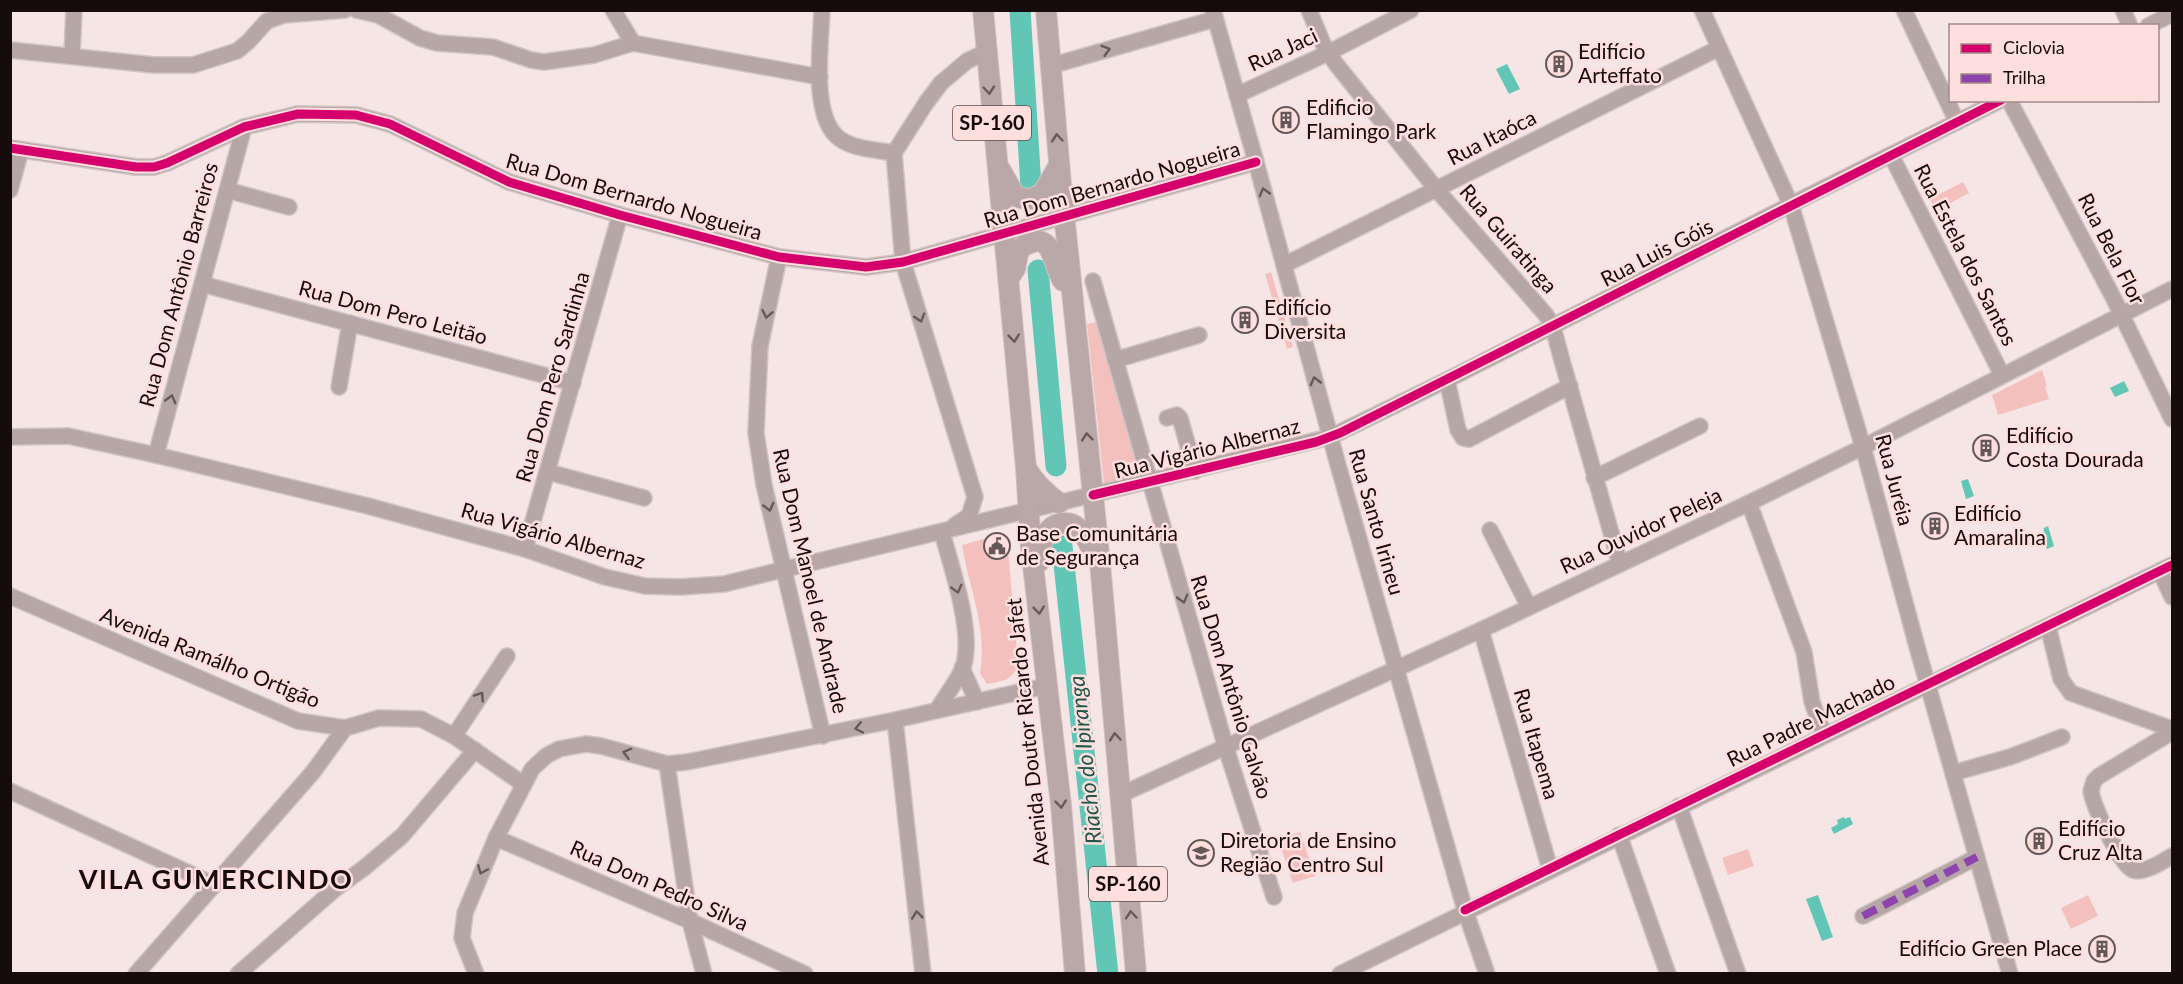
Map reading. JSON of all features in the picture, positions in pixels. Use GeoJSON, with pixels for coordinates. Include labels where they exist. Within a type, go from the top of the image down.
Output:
{"type":"FeatureCollection","features":[{"type":"Feature","properties":{"kind":"main road","name":"SP-160"},"geometry":{"type":"LineString","coordinates":[[983,10],[996,162],[1008,233]]}},
{"type":"Feature","properties":{"kind":"main road","name":"SP-160"},"geometry":{"type":"LineString","coordinates":[[1046,10],[1063,217],[1100,563],[1136,974]]}},
{"type":"Feature","properties":{"kind":"main road"},"geometry":{"type":"LineString","coordinates":[[996,162],[1014,194],[1025,199],[1032,199],[1043,194],[1059,164]]}},
{"type":"Feature","properties":{"kind":"main road","name":"Avenida Doutor Ricardo Jafet"},"geometry":{"type":"LineString","coordinates":[[1008,233],[1008,280],[1028,510],[1061,805],[1075,974]]}},
{"type":"Feature","properties":{"kind":"main road"},"geometry":{"type":"LineString","coordinates":[[1008,280],[1015,268],[1019,249],[1040,241],[1051,248],[1059,276],[1071,289]]}},
{"type":"Feature","properties":{"kind":"main road"},"geometry":{"type":"LineString","coordinates":[[1026,468],[1035,483],[1059,503]]}},
{"type":"Feature","properties":{"kind":"main road"},"geometry":{"type":"LineString","coordinates":[[1036,585],[1043,538],[1056,524],[1076,525],[1084,534],[1100,563]]}},
{"type":"Feature","properties":{"kind":"street"},"geometry":{"type":"LineString","coordinates":[[72,56],[74,10]]}},
{"type":"Feature","properties":{"kind":"street"},"geometry":{"type":"LineString","coordinates":[[10,50],[154,65],[193,65],[237,51],[267,21],[276,17],[345,10]]}},
{"type":"Feature","properties":{"kind":"street"},"geometry":{"type":"LineString","coordinates":[[356,10],[378,15],[420,38],[437,43],[493,47],[544,62],[594,55],[633,43],[820,77]]}},
{"type":"Feature","properties":{"kind":"street"},"geometry":{"type":"LineString","coordinates":[[613,10],[633,43]]}},
{"type":"Feature","properties":{"kind":"street"},"geometry":{"type":"LineString","coordinates":[[822,10],[820,77],[823,110],[832,133],[842,141],[894,153]]}},
{"type":"Feature","properties":{"kind":"street","name":"Rua Guiratinga"},"geometry":{"type":"LineString","coordinates":[[1309,10],[1328,53],[1437,190],[1536,302],[1553,327],[1620,564]]}},
{"type":"Feature","properties":{"kind":"street","name":"Rua Jaci"},"geometry":{"type":"LineString","coordinates":[[1237,95],[1328,53],[1411,10]]}},
{"type":"Feature","properties":{"kind":"street","name":"Rua Juréia"},"geometry":{"type":"LineString","coordinates":[[1702,10],[1791,205],[1863,447],[2010,974]]}},
{"type":"Feature","properties":{"kind":"street"},"geometry":{"type":"LineString","coordinates":[[1904,10],[1957,122]]}},
{"type":"Feature","properties":{"kind":"street"},"geometry":{"type":"LineString","coordinates":[[2123,10],[2129,24]]}},
{"type":"Feature","properties":{"kind":"street"},"geometry":{"type":"LineString","coordinates":[[2152,24],[2172,14]]}},
{"type":"Feature","properties":{"kind":"street"},"geometry":{"type":"LineString","coordinates":[[1050,66],[1214,15]]}},
{"type":"Feature","properties":{"kind":"street","name":"Rua Santo Irineu"},"geometry":{"type":"LineString","coordinates":[[1214,15],[1330,437],[1465,910],[1487,974]]}},
{"type":"Feature","properties":{"kind":"street","name":"Rua Itaóca"},"geometry":{"type":"LineString","coordinates":[[1284,265],[1719,48]]}},
{"type":"Feature","properties":{"kind":"street"},"geometry":{"type":"LineString","coordinates":[[986,52],[967,61],[942,83],[926,103],[894,153],[903,262],[975,497],[989,519]]}},
{"type":"Feature","properties":{"kind":"street","name":"Rua Luis Góis"},"geometry":{"type":"LineString","coordinates":[[1330,437],[1448,380],[1997,102]]}},
{"type":"Feature","properties":{"kind":"street","name":"Rua Bela Flor"},"geometry":{"type":"LineString","coordinates":[[2010,102],[2121,314],[2172,419]]}},
{"type":"Feature","properties":{"kind":"street","name":"Rua Dom Bernardo Nogueira"},"geometry":{"type":"LineString","coordinates":[[16,149],[136,167],[154,167],[244,127],[298,114],[356,115],[390,124],[509,182],[620,216],[779,257],[866,267],[903,262],[1256,162]]}},
{"type":"Feature","properties":{"kind":"street","name":"Rua Dom Antônio Barreiros"},"geometry":{"type":"LineString","coordinates":[[156,455],[244,127]]}},
{"type":"Feature","properties":{"kind":"street"},"geometry":{"type":"LineString","coordinates":[[10,190],[16,149]]}},
{"type":"Feature","properties":{"kind":"street","name":"Rua Estela dos Santos"},"geometry":{"type":"LineString","coordinates":[[1891,155],[2002,375]]}},
{"type":"Feature","properties":{"kind":"street"},"geometry":{"type":"LineString","coordinates":[[226,190],[289,207]]}},
{"type":"Feature","properties":{"kind":"street","name":"Rua Dom Pero Sardinha"},"geometry":{"type":"LineString","coordinates":[[525,549],[549,472],[620,216]]}},
{"type":"Feature","properties":{"kind":"street","name":"Rua Dom Manoel de Andrade"},"geometry":{"type":"LineString","coordinates":[[779,257],[760,346],[756,433],[764,485],[824,736]]}},
{"type":"Feature","properties":{"kind":"street","name":"Rua Dom Antônio Galvão"},"geometry":{"type":"LineString","coordinates":[[1093,281],[1226,748],[1274,897]]}},
{"type":"Feature","properties":{"kind":"street","name":"Rua Dom Pero Leitão"},"geometry":{"type":"LineString","coordinates":[[202,284],[573,383]]}},
{"type":"Feature","properties":{"kind":"street","name":"Rua Ouvidor Peleja"},"geometry":{"type":"LineString","coordinates":[[1120,795],[1397,670],[1749,502],[1863,447],[2172,289]]}},
{"type":"Feature","properties":{"kind":"street"},"geometry":{"type":"LineString","coordinates":[[339,387],[350,323]]}},
{"type":"Feature","properties":{"kind":"street"},"geometry":{"type":"LineString","coordinates":[[1115,360],[1199,335]]}},
{"type":"Feature","properties":{"kind":"street"},"geometry":{"type":"LineString","coordinates":[[1448,380],[1458,430],[1463,438],[1469,439],[1570,386]]}},
{"type":"Feature","properties":{"kind":"street"},"geometry":{"type":"LineString","coordinates":[[1167,418],[1177,416],[1180,418],[1195,471]]}},
{"type":"Feature","properties":{"kind":"street"},"geometry":{"type":"LineString","coordinates":[[1594,477],[1700,426]]}},
{"type":"Feature","properties":{"kind":"street","name":"Rua Vigário Albernaz"},"geometry":{"type":"LineString","coordinates":[[10,437],[68,436],[156,455],[368,506],[525,549],[605,577],[645,586],[680,587],[723,584],[1330,437]]}},
{"type":"Feature","properties":{"kind":"street"},"geometry":{"type":"LineString","coordinates":[[549,472],[644,498]]}},
{"type":"Feature","properties":{"kind":"street"},"geometry":{"type":"LineString","coordinates":[[937,710],[963,668],[966,646],[960,603],[942,532],[969,516],[975,497]]}},
{"type":"Feature","properties":{"kind":"street"},"geometry":{"type":"LineString","coordinates":[[1749,502],[1804,652],[1812,702],[1824,735]]}},
{"type":"Feature","properties":{"kind":"street"},"geometry":{"type":"LineString","coordinates":[[1490,530],[1529,607]]}},
{"type":"Feature","properties":{"kind":"street"},"geometry":{"type":"LineString","coordinates":[[2166,568],[2172,597]]}},
{"type":"Feature","properties":{"kind":"street","name":"Rua Padre Machado"},"geometry":{"type":"LineString","coordinates":[[1344,973],[1465,910],[2166,568]]}},
{"type":"Feature","properties":{"kind":"street","name":"Avenida Ramálho Ortigão"},"geometry":{"type":"LineString","coordinates":[[10,596],[298,721],[345,728],[379,718],[421,719],[454,736],[523,784]]}},
{"type":"Feature","properties":{"kind":"street"},"geometry":{"type":"LineString","coordinates":[[2048,626],[2061,679],[2071,693],[2172,730]]}},
{"type":"Feature","properties":{"kind":"street","name":"Rua Itapema"},"geometry":{"type":"LineString","coordinates":[[1482,630],[1550,869]]}},
{"type":"Feature","properties":{"kind":"street"},"geometry":{"type":"LineString","coordinates":[[454,736],[507,657]]}},
{"type":"Feature","properties":{"kind":"street"},"geometry":{"type":"LineString","coordinates":[[963,668],[977,702]]}},
{"type":"Feature","properties":{"kind":"street"},"geometry":{"type":"LineString","coordinates":[[476,974],[462,938],[465,913],[496,838],[523,784],[532,769],[546,756],[572,746],[601,746],[668,764],[701,760],[824,736],[1046,686]]}},
{"type":"Feature","properties":{"kind":"street"},"geometry":{"type":"LineString","coordinates":[[896,720],[923,974]]}},
{"type":"Feature","properties":{"kind":"street"},"geometry":{"type":"LineString","coordinates":[[136,974],[313,772],[345,728]]}},
{"type":"Feature","properties":{"kind":"street"},"geometry":{"type":"LineString","coordinates":[[2172,730],[2105,772],[2091,786],[2092,797],[2125,864],[2133,870],[2146,869],[2172,856]]}},
{"type":"Feature","properties":{"kind":"street"},"geometry":{"type":"LineString","coordinates":[[1953,773],[2020,754],[2062,737]]}},
{"type":"Feature","properties":{"kind":"street"},"geometry":{"type":"LineString","coordinates":[[238,974],[313,907],[402,836],[475,750]]}},
{"type":"Feature","properties":{"kind":"street"},"geometry":{"type":"LineString","coordinates":[[668,764],[690,921],[704,974]]}},
{"type":"Feature","properties":{"kind":"street"},"geometry":{"type":"LineString","coordinates":[[10,791],[213,884]]}},
{"type":"Feature","properties":{"kind":"street"},"geometry":{"type":"LineString","coordinates":[[1679,806],[1738,974]]}},
{"type":"Feature","properties":{"kind":"street"},"geometry":{"type":"LineString","coordinates":[[1619,835],[1668,974]]}},
{"type":"Feature","properties":{"kind":"street","name":"Rua Dom Pedro Silva"},"geometry":{"type":"LineString","coordinates":[[496,838],[690,921],[805,974]]}},
{"type":"Feature","properties":{"kind":"street"},"geometry":{"type":"LineString","coordinates":[[1863,916],[1977,857]]}},
{"type":"Feature","properties":{"kind":"shaded area"},"geometry":{"type":"Polygon","coordinates":[[[1963,182],[1969,193],[1936,211],[1930,199],[1963,182]]]}},
{"type":"Feature","properties":{"kind":"shaded area"},"geometry":{"type":"Polygon","coordinates":[[[1271,272],[1293,347],[1287,349],[1265,274],[1271,272]]]}},
{"type":"Feature","properties":{"kind":"shaded area"},"geometry":{"type":"Polygon","coordinates":[[[1096,322],[1137,467],[1135,476],[1104,484],[1087,324],[1096,322]]]}},
{"type":"Feature","properties":{"kind":"shaded area"},"geometry":{"type":"Polygon","coordinates":[[[2042,370],[2049,399],[1998,415],[1992,395],[2042,370]]]}},
{"type":"Feature","properties":{"kind":"shaded area"},"geometry":{"type":"Polygon","coordinates":[[[998,535],[1007,539],[1018,663],[1011,676],[1003,681],[987,684],[980,673],[982,640],[980,625],[962,545],[998,535]]]}},
{"type":"Feature","properties":{"kind":"shaded area"},"geometry":{"type":"Polygon","coordinates":[[[1300,832],[1315,876],[1293,883],[1278,839],[1300,832]]]}},
{"type":"Feature","properties":{"kind":"shaded area"},"geometry":{"type":"Polygon","coordinates":[[[1748,849],[1754,866],[1728,875],[1722,858],[1748,849]]]}},
{"type":"Feature","properties":{"kind":"shaded area"},"geometry":{"type":"Polygon","coordinates":[[[2088,895],[2098,916],[2071,929],[2061,908],[2088,895]]]}},
{"type":"Feature","properties":{"kind":"water"},"geometry":{"type":"Polygon","coordinates":[[[1507,64],[1520,89],[1509,94],[1496,69],[1507,64]]]}},
{"type":"Feature","properties":{"kind":"water"},"geometry":{"type":"Polygon","coordinates":[[[2124,381],[2129,391],[2115,397],[2110,388],[2124,381]]]}},
{"type":"Feature","properties":{"kind":"water"},"geometry":{"type":"Polygon","coordinates":[[[1968,479],[1974,496],[1966,499],[1961,481],[1968,479]]]}},
{"type":"Feature","properties":{"kind":"water"},"geometry":{"type":"Polygon","coordinates":[[[2048,526],[2054,546],[2047,549],[2043,534],[2044,528],[2048,526]]]}},
{"type":"Feature","properties":{"kind":"water"},"geometry":{"type":"Polygon","coordinates":[[[1844,817],[1845,819],[1850,817],[1853,824],[1834,834],[1831,828],[1838,824],[1837,820],[1844,817]]]}},
{"type":"Feature","properties":{"kind":"water"},"geometry":{"type":"Polygon","coordinates":[[[1818,895],[1833,937],[1822,941],[1806,899],[1818,895]]]}},
{"type":"Feature","properties":{"kind":"waterway","name":"Riacho do Ipiranga"},"geometry":{"type":"LineString","coordinates":[[1020,10],[1031,187]]}},
{"type":"Feature","properties":{"kind":"waterway","name":"Riacho do Ipiranga"},"geometry":{"type":"LineString","coordinates":[[1038,270],[1056,466]]}},
{"type":"Feature","properties":{"kind":"waterway","name":"Riacho do Ipiranga"},"geometry":{"type":"LineString","coordinates":[[1062,546],[1108,974]]}},
{"type":"Feature","properties":{"kind":"marked path"},"geometry":{"type":"LineString","coordinates":[[1863,916],[1977,857]]}},
{"type":"Feature","properties":{"kind":"cycle path"},"geometry":{"type":"LineString","coordinates":[[1093,495],[1316,442],[1340,433],[1997,102]]}},
{"type":"Feature","properties":{"kind":"cycle path"},"geometry":{"type":"LineString","coordinates":[[10,148],[136,167],[154,167],[244,127],[298,114],[356,115],[390,124],[509,182],[620,215],[779,257],[866,267],[903,262],[1256,162]]}},
{"type":"Feature","properties":{"kind":"cycle path"},"geometry":{"type":"LineString","coordinates":[[1465,910],[2172,565]]}},
{"type":"Feature","properties":{"kind":"place","name":"Edifício Arteffato"},"geometry":{"type":"Point","coordinates":[1559,64]}},
{"type":"Feature","properties":{"kind":"place","name":"Edificio Flamingo Park"},"geometry":{"type":"Point","coordinates":[1286,120]}},
{"type":"Feature","properties":{"kind":"place","name":"Edifício Diversita"},"geometry":{"type":"Point","coordinates":[1245,320]}},
{"type":"Feature","properties":{"kind":"place","name":"Edifício Costa Dourada"},"geometry":{"type":"Point","coordinates":[1986,448]}},
{"type":"Feature","properties":{"kind":"place","name":"Edifício Amaralina"},"geometry":{"type":"Point","coordinates":[1935,526]}},
{"type":"Feature","properties":{"kind":"place","name":"Base Comunitária de Segurança"},"geometry":{"type":"Point","coordinates":[997,546]}},
{"type":"Feature","properties":{"kind":"place","name":"Edifício Cruz Alta"},"geometry":{"type":"Point","coordinates":[2039,841]}},
{"type":"Feature","properties":{"kind":"place","name":"Diretoria de Ensino Região Centro Sul"},"geometry":{"type":"Point","coordinates":[1201,853]}},
{"type":"Feature","properties":{"kind":"place","name":"Edifício Green Place"},"geometry":{"type":"Point","coordinates":[2102,949]}},
{"type":"Feature","properties":{"kind":"district","name":"VILA GUMERCINDO"},"geometry":{"type":"Point","coordinates":[216,880]}}]}
